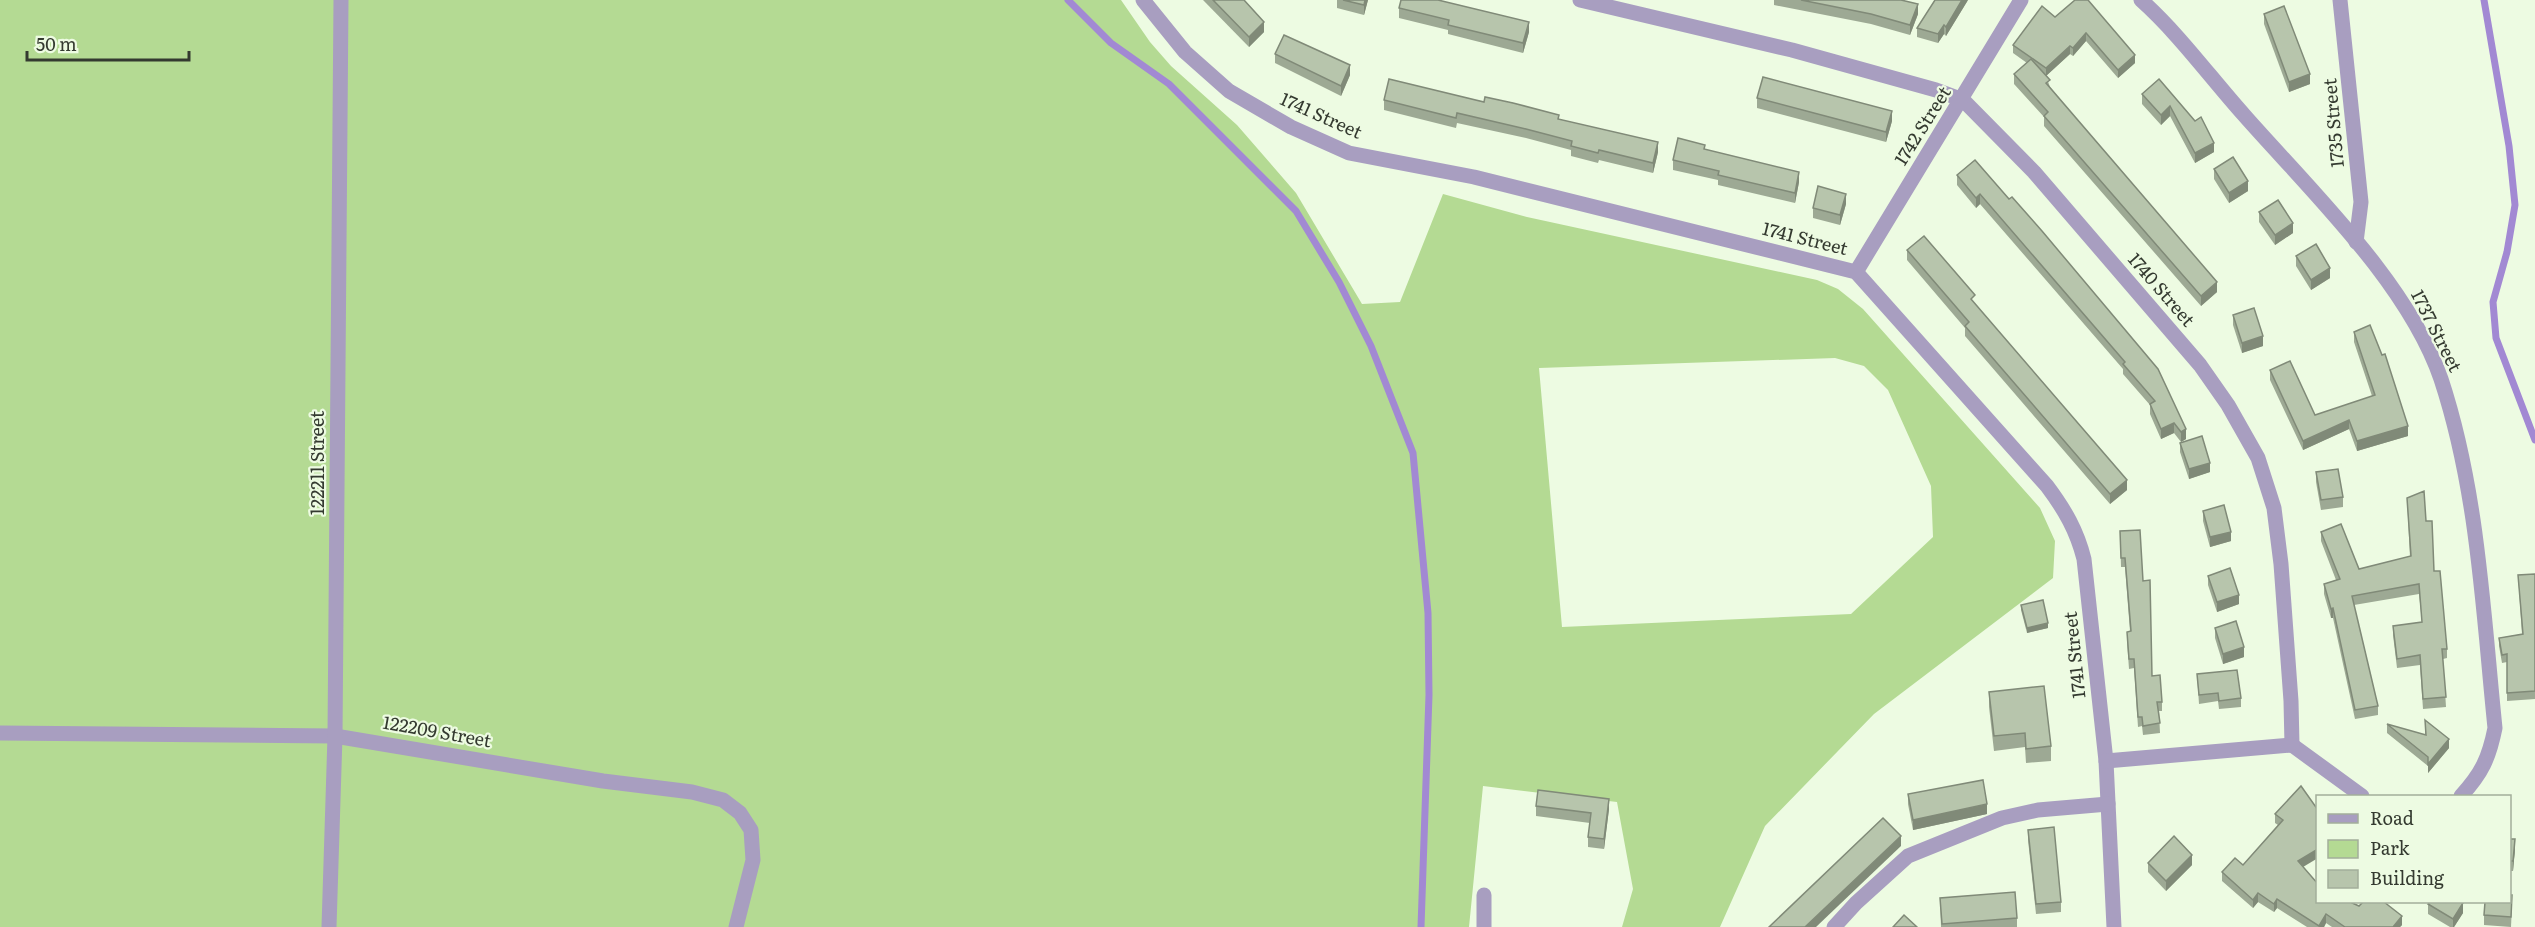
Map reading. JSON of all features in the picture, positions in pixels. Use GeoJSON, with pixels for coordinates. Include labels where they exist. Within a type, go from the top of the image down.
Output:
{"type":"FeatureCollection","features":[{"type":"Feature","properties":{"kind":"street","name":"122211 Street"},"geometry":{"type":"LineString","coordinates":[[329,927],[335,736],[341,0]]}},
{"type":"Feature","properties":{"kind":"street","name":"1741 Street"},"geometry":{"type":"LineString","coordinates":[[1143,0],[1185,52],[1229,91],[1291,127],[1349,153],[1474,177],[1856,272],[2047,486],[2069,517],[2084,560],[2106,761],[2114,927]]}},
{"type":"Feature","properties":{"kind":"street","name":"1740 Street"},"geometry":{"type":"LineString","coordinates":[[1580,0],[1792,50],[1936,90],[1963,100],[2034,172],[2200,365],[2228,405],[2258,458],[2274,508],[2281,564],[2292,745]]}},
{"type":"Feature","properties":{"kind":"street","name":"1742 Street"},"geometry":{"type":"LineString","coordinates":[[1856,272],[1963,100],[2021,0]]}},
{"type":"Feature","properties":{"kind":"street","name":"1737 Street"},"geometry":{"type":"LineString","coordinates":[[2141,0],[2356,242],[2415,324],[2440,377],[2459,442],[2471,504],[2495,728],[2489,757],[2476,780],[2462,795]]}},
{"type":"Feature","properties":{"kind":"street","name":"1735 Street"},"geometry":{"type":"LineString","coordinates":[[2340,0],[2361,202],[2356,242]]}},
{"type":"Feature","properties":{"kind":"street","name":"122209 Street"},"geometry":{"type":"LineString","coordinates":[[0,733],[335,736],[603,781],[692,792],[723,800],[740,813],[751,830],[754,845],[753,860],[736,927]]}},
{"type":"Feature","properties":{"kind":"street"},"geometry":{"type":"LineString","coordinates":[[2106,761],[2292,745],[2360,795]]}},
{"type":"Feature","properties":{"kind":"street"},"geometry":{"type":"LineString","coordinates":[[1834,927],[1856,903],[1908,856],[2002,818],[2038,810],[2108,804]]}},
{"type":"Feature","properties":{"kind":"street"},"geometry":{"type":"LineString","coordinates":[[1484,896],[1484,927]]}},
{"type":"Feature","properties":{"kind":"green space"},"geometry":{"type":"Polygon","coordinates":[[[0,0],[1121,0],[1150,42],[1171,66],[1237,125],[1296,193],[1362,304],[1400,302],[1443,194],[1527,217],[1817,280],[1838,289],[1863,309],[2040,508],[2055,541],[2053,578],[1874,714],[1765,826],[1720,927],[1622,927],[1633,889],[1617,802],[1483,786],[1469,927],[0,927],[0,0]],[[1835,358],[1539,368],[1562,627],[1851,614],[1933,537],[1931,486],[1888,390],[1864,366],[1835,358]]]}},
{"type":"Feature","properties":{"kind":"building"},"geometry":{"type":"Polygon","coordinates":[[[1213,0],[1244,0],[1264,22],[1249,37],[1213,0]]]}},
{"type":"Feature","properties":{"kind":"building"},"geometry":{"type":"Polygon","coordinates":[[[1343,0],[1365,0],[1364,5],[1343,0]]]}},
{"type":"Feature","properties":{"kind":"building"},"geometry":{"type":"Polygon","coordinates":[[[1401,0],[1438,0],[1529,22],[1523,43],[1448,25],[1449,20],[1399,8],[1401,0]]]}},
{"type":"Feature","properties":{"kind":"building"},"geometry":{"type":"Polygon","coordinates":[[[1801,0],[1901,0],[1918,4],[1910,25],[1871,14],[1801,0]]]}},
{"type":"Feature","properties":{"kind":"building"},"geometry":{"type":"Polygon","coordinates":[[[1935,0],[1962,0],[1946,27],[1944,25],[1938,34],[1917,28],[1935,0]]]}},
{"type":"Feature","properties":{"kind":"building"},"geometry":{"type":"Polygon","coordinates":[[[2075,0],[2088,0],[2135,55],[2118,70],[2086,33],[2073,48],[2070,46],[2046,68],[2013,45],[2042,6],[2055,17],[2075,0]]]}},
{"type":"Feature","properties":{"kind":"building"},"geometry":{"type":"Polygon","coordinates":[[[2284,6],[2310,74],[2289,82],[2264,14],[2284,6]]]}},
{"type":"Feature","properties":{"kind":"building"},"geometry":{"type":"Polygon","coordinates":[[[1284,35],[1350,65],[1341,86],[1275,54],[1284,35]]]}},
{"type":"Feature","properties":{"kind":"building"},"geometry":{"type":"Polygon","coordinates":[[[2031,59],[2050,80],[2046,83],[2217,282],[2201,296],[2044,116],[2048,112],[2014,74],[2031,59]]]}},
{"type":"Feature","properties":{"kind":"building"},"geometry":{"type":"Polygon","coordinates":[[[1763,77],[1892,111],[1886,132],[1757,98],[1763,77]]]}},
{"type":"Feature","properties":{"kind":"building"},"geometry":{"type":"Polygon","coordinates":[[[1389,79],[1484,102],[1485,97],[1513,103],[1559,115],[1558,119],[1658,142],[1653,163],[1571,146],[1572,141],[1526,129],[1457,113],[1456,118],[1384,100],[1389,79]]]}},
{"type":"Feature","properties":{"kind":"building"},"geometry":{"type":"Polygon","coordinates":[[[2159,79],[2195,121],[2201,117],[2214,143],[2195,153],[2170,106],[2161,115],[2142,94],[2159,79]]]}},
{"type":"Feature","properties":{"kind":"building"},"geometry":{"type":"Polygon","coordinates":[[[1678,138],[1705,145],[1704,149],[1799,172],[1795,193],[1718,175],[1719,171],[1673,160],[1678,138]]]}},
{"type":"Feature","properties":{"kind":"building"},"geometry":{"type":"Polygon","coordinates":[[[2233,157],[2248,181],[2229,193],[2214,169],[2233,157]]]}},
{"type":"Feature","properties":{"kind":"building"},"geometry":{"type":"Polygon","coordinates":[[[1975,160],[2009,199],[2012,197],[2042,231],[2158,369],[2186,429],[2181,432],[2174,423],[2161,429],[2150,404],[2155,401],[2123,364],[2125,362],[1980,194],[1976,198],[1957,175],[1975,160]]]}},
{"type":"Feature","properties":{"kind":"building"},"geometry":{"type":"Polygon","coordinates":[[[1818,186],[1846,194],[1840,215],[1813,208],[1818,186]]]}},
{"type":"Feature","properties":{"kind":"building"},"geometry":{"type":"Polygon","coordinates":[[[2278,200],[2293,223],[2275,235],[2259,212],[2278,200]]]}},
{"type":"Feature","properties":{"kind":"building"},"geometry":{"type":"Polygon","coordinates":[[[1924,236],[1975,295],[1971,299],[2127,480],[2110,494],[1965,326],[1969,322],[1907,250],[1924,236]]]}},
{"type":"Feature","properties":{"kind":"building"},"geometry":{"type":"Polygon","coordinates":[[[2316,244],[2330,268],[2311,280],[2296,256],[2316,244]]]}},
{"type":"Feature","properties":{"kind":"building"},"geometry":{"type":"Polygon","coordinates":[[[2254,308],[2263,336],[2242,343],[2233,315],[2254,308]]]}},
{"type":"Feature","properties":{"kind":"building"},"geometry":{"type":"Polygon","coordinates":[[[2370,325],[2382,355],[2385,354],[2408,426],[2357,441],[2349,420],[2303,441],[2270,370],[2290,361],[2315,415],[2375,395],[2354,332],[2370,325]]]}},
{"type":"Feature","properties":{"kind":"building"},"geometry":{"type":"Polygon","coordinates":[[[2202,436],[2210,463],[2189,469],[2180,443],[2202,436]]]}},
{"type":"Feature","properties":{"kind":"building"},"geometry":{"type":"Polygon","coordinates":[[[2338,469],[2343,497],[2321,500],[2316,472],[2338,469]]]}},
{"type":"Feature","properties":{"kind":"building"},"geometry":{"type":"Polygon","coordinates":[[[2424,491],[2426,521],[2432,521],[2434,571],[2440,571],[2447,649],[2442,649],[2446,697],[2423,699],[2420,655],[2397,659],[2393,626],[2422,622],[2419,584],[2352,596],[2378,706],[2355,710],[2333,608],[2331,609],[2324,584],[2340,579],[2321,532],[2341,524],[2359,569],[2411,556],[2407,498],[2424,491]]]}},
{"type":"Feature","properties":{"kind":"building"},"geometry":{"type":"Polygon","coordinates":[[[2224,505],[2231,532],[2210,537],[2203,511],[2224,505]]]}},
{"type":"Feature","properties":{"kind":"building"},"geometry":{"type":"Polygon","coordinates":[[[2140,530],[2143,581],[2150,580],[2152,676],[2160,675],[2162,702],[2157,702],[2160,723],[2143,726],[2142,717],[2138,717],[2134,659],[2129,659],[2127,632],[2131,631],[2125,558],[2121,558],[2120,531],[2140,530]]]}},
{"type":"Feature","properties":{"kind":"building"},"geometry":{"type":"Polygon","coordinates":[[[2230,568],[2239,595],[2217,602],[2208,576],[2230,568]]]}},
{"type":"Feature","properties":{"kind":"building"},"geometry":{"type":"Polygon","coordinates":[[[2535,574],[2535,691],[2507,693],[2507,654],[2502,655],[2499,638],[2523,634],[2518,575],[2535,574]]]}},
{"type":"Feature","properties":{"kind":"building"},"geometry":{"type":"Polygon","coordinates":[[[2043,600],[2048,623],[2027,628],[2021,605],[2043,600]]]}},
{"type":"Feature","properties":{"kind":"building"},"geometry":{"type":"Polygon","coordinates":[[[2236,621],[2244,647],[2223,654],[2215,628],[2236,621]]]}},
{"type":"Feature","properties":{"kind":"building"},"geometry":{"type":"Polygon","coordinates":[[[2237,670],[2241,698],[2219,701],[2218,693],[2199,695],[2197,674],[2237,670]]]}},
{"type":"Feature","properties":{"kind":"building"},"geometry":{"type":"Polygon","coordinates":[[[2044,686],[2051,746],[2026,749],[2025,733],[1994,736],[1989,692],[2044,686]]]}},
{"type":"Feature","properties":{"kind":"building"},"geometry":{"type":"Polygon","coordinates":[[[2425,720],[2449,739],[2428,764],[2428,757],[2387,724],[2426,735],[2425,720]]]}},
{"type":"Feature","properties":{"kind":"building"},"geometry":{"type":"Polygon","coordinates":[[[1983,780],[1987,804],[1913,820],[1908,794],[1983,780]]]}},
{"type":"Feature","properties":{"kind":"building"},"geometry":{"type":"Polygon","coordinates":[[[2301,786],[2316,807],[2316,850],[2298,861],[2316,882],[2316,903],[2352,903],[2359,906],[2362,903],[2385,903],[2402,916],[2393,927],[2345,927],[2326,914],[2319,926],[2277,899],[2274,904],[2258,893],[2253,900],[2222,872],[2235,858],[2243,865],[2283,820],[2275,814],[2301,786]]]}},
{"type":"Feature","properties":{"kind":"building"},"geometry":{"type":"Polygon","coordinates":[[[1538,790],[1609,799],[1604,839],[1588,837],[1591,813],[1536,806],[1538,790]]]}},
{"type":"Feature","properties":{"kind":"building"},"geometry":{"type":"Polygon","coordinates":[[[1883,818],[1901,836],[1805,927],[1769,927],[1883,818]]]}},
{"type":"Feature","properties":{"kind":"building"},"geometry":{"type":"Polygon","coordinates":[[[2054,827],[2061,902],[2036,904],[2028,830],[2054,827]]]}},
{"type":"Feature","properties":{"kind":"building"},"geometry":{"type":"Polygon","coordinates":[[[2174,836],[2192,855],[2166,881],[2148,863],[2174,836]]]}},
{"type":"Feature","properties":{"kind":"building"},"geometry":{"type":"Polygon","coordinates":[[[2511,839],[2515,839],[2513,861],[2511,861],[2511,839]]]}},
{"type":"Feature","properties":{"kind":"building"},"geometry":{"type":"Polygon","coordinates":[[[2015,892],[2017,918],[1942,924],[1940,898],[2015,892]]]}},
{"type":"Feature","properties":{"kind":"building"},"geometry":{"type":"Polygon","coordinates":[[[2512,895],[2511,917],[2484,915],[2485,903],[2511,903],[2512,895]]]}},
{"type":"Feature","properties":{"kind":"building"},"geometry":{"type":"Polygon","coordinates":[[[2429,903],[2463,903],[2453,919],[2429,903]]]}},
{"type":"Feature","properties":{"kind":"building"},"geometry":{"type":"Polygon","coordinates":[[[1904,915],[1917,927],[1893,927],[1904,915]]]}},
{"type":"Feature","properties":{"kind":"waterway"},"geometry":{"type":"LineString","coordinates":[[1068,0],[1111,43],[1169,84],[1296,211],[1339,282],[1371,346],[1413,453],[1428,613],[1429,695],[1421,927]]}},
{"type":"Feature","properties":{"kind":"waterway"},"geometry":{"type":"LineString","coordinates":[[2484,0],[2509,146],[2515,205],[2507,252],[2493,302],[2496,338],[2535,440]]}}]}
